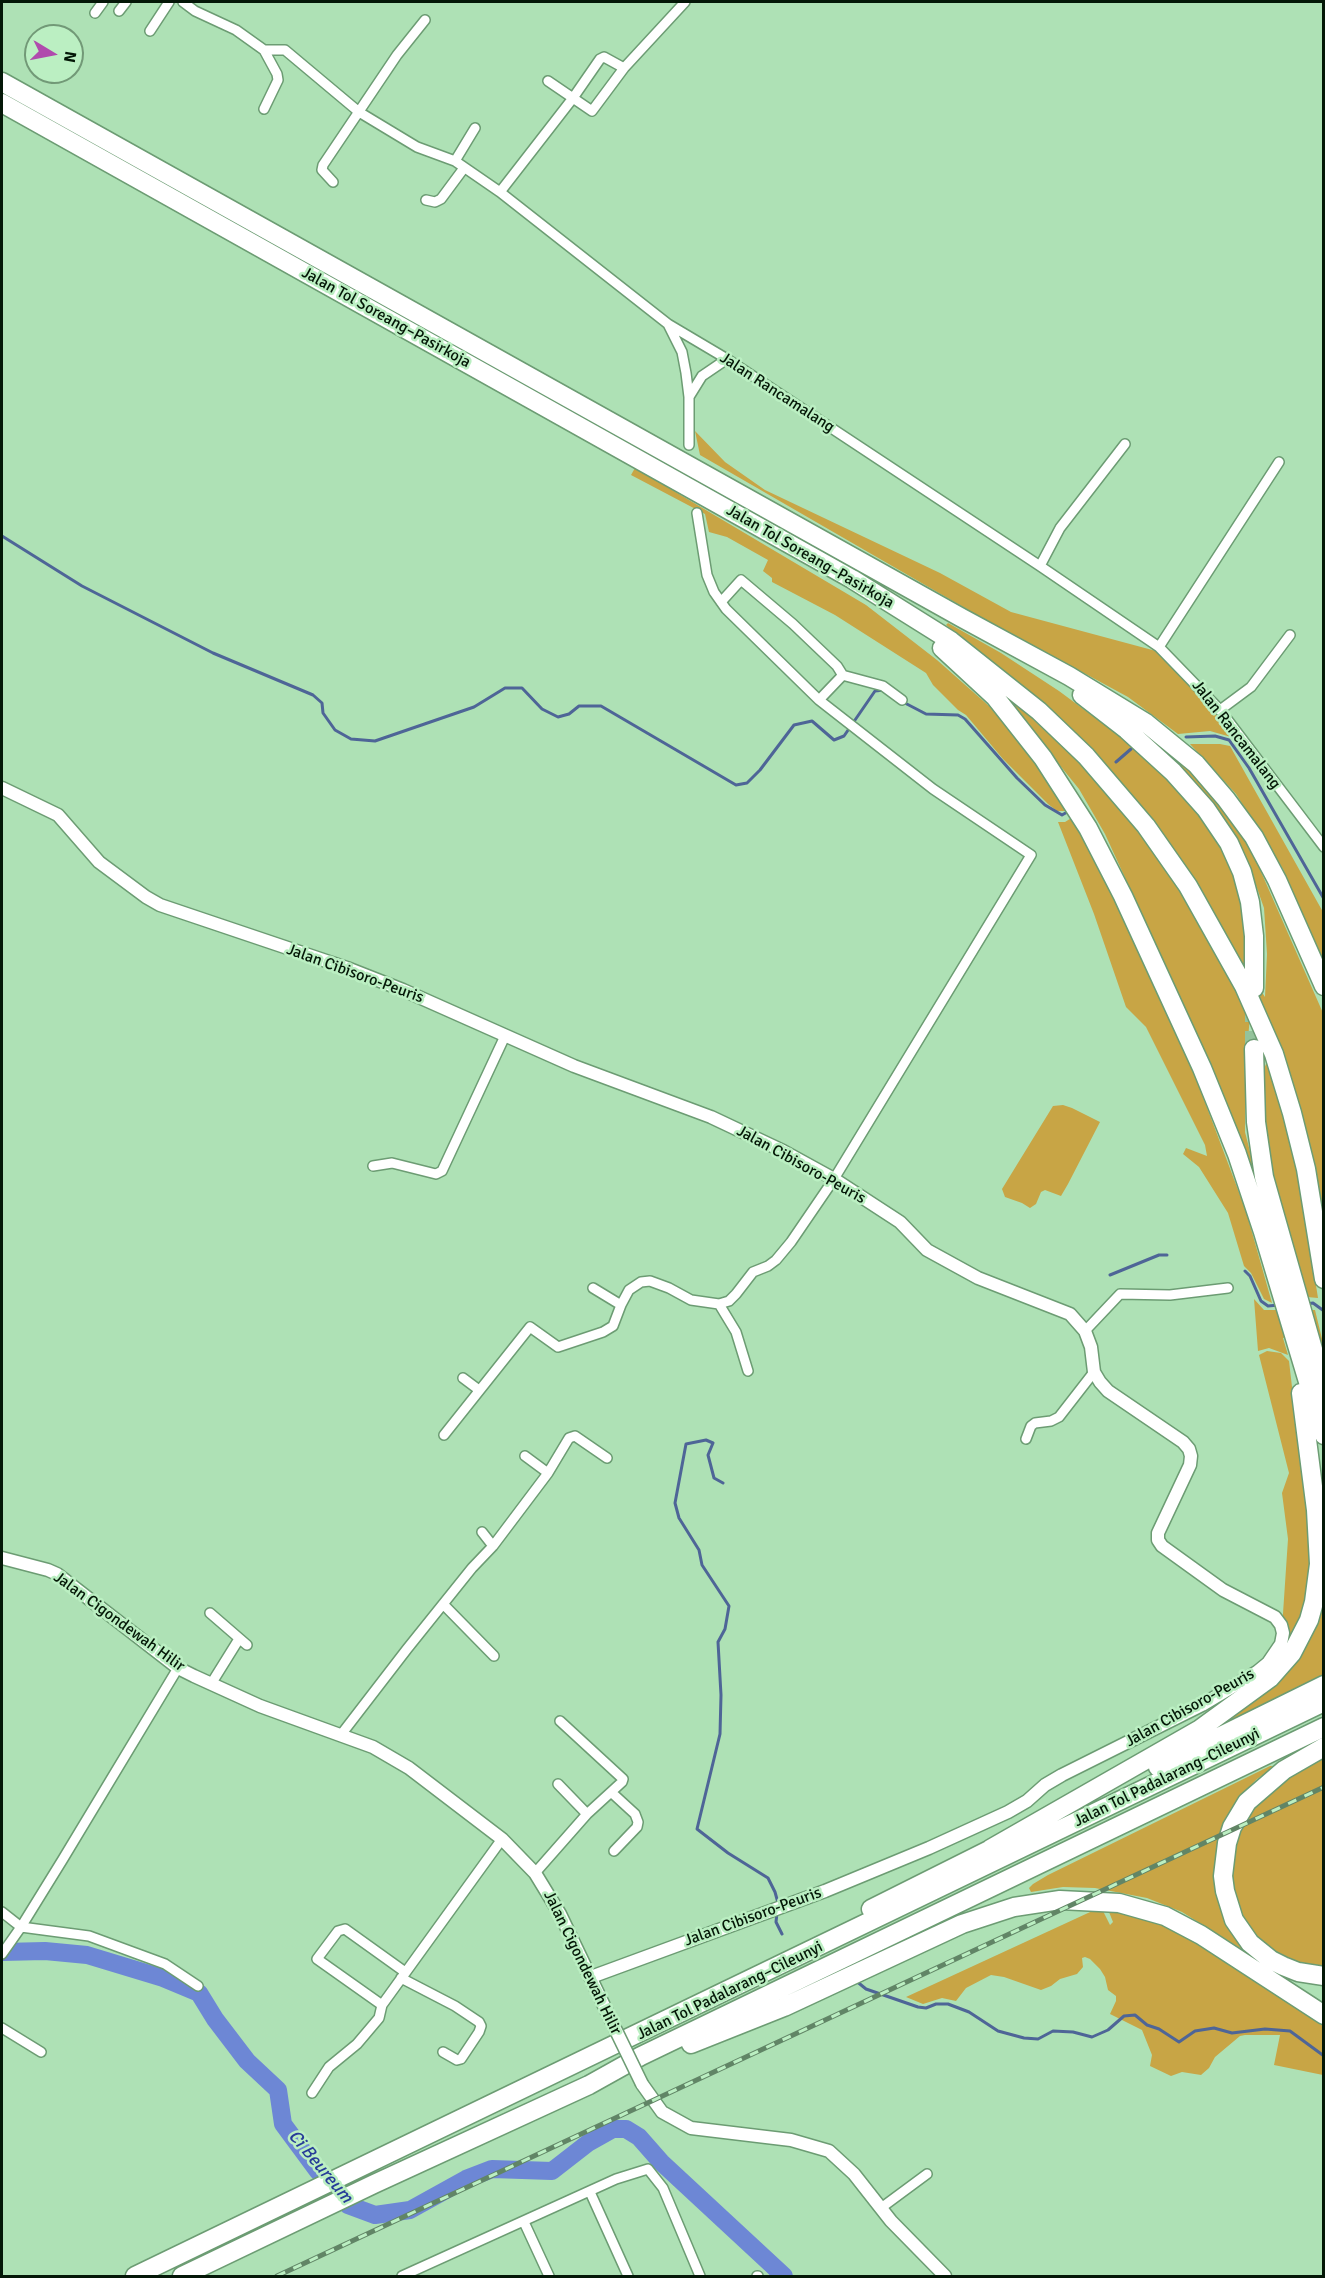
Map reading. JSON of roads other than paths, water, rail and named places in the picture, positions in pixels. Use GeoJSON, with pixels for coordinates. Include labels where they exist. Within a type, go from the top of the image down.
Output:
{"type":"FeatureCollection","features":[{"type":"Feature","properties":{"kind":"highway","name":"Jalan Tol Soreang–Pasirkoja"},"geometry":{"type":"LineString","coordinates":[[2,82],[1069,676],[1122,707],[1163,735],[1196,764],[1236,812],[1266,858],[1323,986]]}},
{"type":"Feature","properties":{"kind":"highway","name":"Jalan Tol Soreang–Pasirkoja"},"geometry":{"type":"LineString","coordinates":[[2,103],[852,579],[934,629],[1016,692],[1086,756],[1146,826],[1188,886],[1244,986],[1261,1023],[1284,1085],[1306,1169],[1323,1279]]}},
{"type":"Feature","properties":{"kind":"highway"},"geometry":{"type":"LineString","coordinates":[[852,579],[917,627],[976,678],[1028,737],[1088,828],[1123,896],[1259,1191],[1323,1435]]}},
{"type":"Feature","properties":{"kind":"highway"},"geometry":{"type":"LineString","coordinates":[[962,618],[1059,679],[1103,710],[1153,753],[1206,808],[1230,843],[1247,887],[1254,936],[1254,988]]}},
{"type":"Feature","properties":{"kind":"highway"},"geometry":{"type":"LineString","coordinates":[[1254,1049],[1259,1191],[1279,1283],[1299,1341],[1323,1388]]}},
{"type":"Feature","properties":{"kind":"highway"},"geometry":{"type":"LineString","coordinates":[[990,1849],[1192,1734],[1270,1678],[1292,1653],[1309,1620],[1319,1564],[1299,1341]]}},
{"type":"Feature","properties":{"kind":"highway"},"geometry":{"type":"LineString","coordinates":[[702,2004],[764,1966],[830,1930],[1323,1685]]}},
{"type":"Feature","properties":{"kind":"highway","name":"Jalan Tol Padalarang–Cileunyi"},"geometry":{"type":"LineString","coordinates":[[135,2277],[1323,1702]]}},
{"type":"Feature","properties":{"kind":"highway","name":"Jalan Tol Padalarang–Cileunyi"},"geometry":{"type":"LineString","coordinates":[[182,2277],[374,2184],[590,2085],[651,2051],[1323,1727]]}},
{"type":"Feature","properties":{"kind":"highway"},"geometry":{"type":"LineString","coordinates":[[1323,1747],[1284,1770],[1248,1802],[1236,1820],[1227,1843],[1223,1876],[1231,1913],[1250,1944],[1283,1966],[1298,1972],[1323,1976]]}},
{"type":"Feature","properties":{"kind":"highway"},"geometry":{"type":"LineString","coordinates":[[590,2085],[783,2007],[962,1924],[1014,1906],[1046,1901],[1104,1901],[1134,1906],[1177,1921],[1323,2015]]}},
{"type":"Feature","properties":{"kind":"highway"},"geometry":{"type":"LineString","coordinates":[[1227,1952],[1277,1978],[1303,1986],[1323,1988]]}},
{"type":"Feature","properties":{"kind":"street"},"geometry":{"type":"LineString","coordinates":[[95,13],[103,2]]}},
{"type":"Feature","properties":{"kind":"street"},"geometry":{"type":"LineString","coordinates":[[119,11],[126,2]]}},
{"type":"Feature","properties":{"kind":"street"},"geometry":{"type":"LineString","coordinates":[[150,31],[170,2]]}},
{"type":"Feature","properties":{"kind":"street","name":"Jalan Rancamalang"},"geometry":{"type":"LineString","coordinates":[[183,2],[195,11],[236,30],[268,50],[285,50],[292,54],[359,112],[417,147],[455,161],[461,172],[500,192],[668,324],[727,359],[1159,647],[1220,711],[1323,847]]}},
{"type":"Feature","properties":{"kind":"street"},"geometry":{"type":"LineString","coordinates":[[548,81],[592,111],[624,68],[685,2]]}},
{"type":"Feature","properties":{"kind":"street"},"geometry":{"type":"LineString","coordinates":[[333,182],[322,167],[397,55],[425,20]]}},
{"type":"Feature","properties":{"kind":"street"},"geometry":{"type":"LineString","coordinates":[[264,109],[278,80],[268,50]]}},
{"type":"Feature","properties":{"kind":"street"},"geometry":{"type":"LineString","coordinates":[[500,192],[602,57],[624,68]]}},
{"type":"Feature","properties":{"kind":"street"},"geometry":{"type":"LineString","coordinates":[[455,161],[475,128]]}},
{"type":"Feature","properties":{"kind":"street"},"geometry":{"type":"LineString","coordinates":[[426,201],[438,201],[461,172]]}},
{"type":"Feature","properties":{"kind":"street"},"geometry":{"type":"LineString","coordinates":[[668,324],[682,352],[689,397],[689,445]]}},
{"type":"Feature","properties":{"kind":"street"},"geometry":{"type":"LineString","coordinates":[[689,397],[702,376],[727,359]]}},
{"type":"Feature","properties":{"kind":"street"},"geometry":{"type":"LineString","coordinates":[[1040,566],[1060,528],[1125,444]]}},
{"type":"Feature","properties":{"kind":"street"},"geometry":{"type":"LineString","coordinates":[[1159,647],[1279,462]]}},
{"type":"Feature","properties":{"kind":"street"},"geometry":{"type":"LineString","coordinates":[[444,1435],[530,1327],[558,1347],[608,1330],[616,1319],[629,1290],[641,1282],[650,1281],[691,1300],[719,1304],[729,1301],[753,1272],[768,1266],[783,1252],[834,1179],[1030,855],[933,789],[819,700],[721,602],[706,575],[698,513]]}},
{"type":"Feature","properties":{"kind":"street"},"geometry":{"type":"LineString","coordinates":[[721,602],[741,580],[794,624],[837,666],[842,675],[883,686],[902,700]]}},
{"type":"Feature","properties":{"kind":"street"},"geometry":{"type":"LineString","coordinates":[[1220,711],[1251,687],[1290,635]]}},
{"type":"Feature","properties":{"kind":"street"},"geometry":{"type":"LineString","coordinates":[[819,700],[842,675]]}},
{"type":"Feature","properties":{"kind":"street","name":"Jalan Cibisoro-Peuris"},"geometry":{"type":"LineString","coordinates":[[2,788],[58,815],[99,862],[146,897],[160,904],[347,968],[574,1066],[711,1117],[834,1179],[900,1222],[927,1250],[1002,1289],[1070,1314],[1085,1331]]}},
{"type":"Feature","properties":{"kind":"street"},"geometry":{"type":"LineString","coordinates":[[373,1166],[392,1162],[436,1174],[442,1171],[505,1036]]}},
{"type":"Feature","properties":{"kind":"street"},"geometry":{"type":"LineString","coordinates":[[1026,1439],[1030,1426],[1059,1417],[1094,1372],[1085,1331],[1114,1298],[1120,1294],[1170,1295],[1228,1287]]}},
{"type":"Feature","properties":{"kind":"street"},"geometry":{"type":"LineString","coordinates":[[593,1288],[621,1305]]}},
{"type":"Feature","properties":{"kind":"street"},"geometry":{"type":"LineString","coordinates":[[719,1304],[736,1332],[748,1371]]}},
{"type":"Feature","properties":{"kind":"street","name":"Jalan Cibisoro-Peuris"},"geometry":{"type":"LineString","coordinates":[[591,1977],[768,1912],[928,1848],[1008,1812],[1062,1775],[1227,1690],[1257,1672],[1275,1654],[1283,1633],[1281,1624],[1275,1617],[1223,1590],[1162,1546],[1158,1540],[1158,1533],[1190,1465],[1189,1449],[1183,1442],[1108,1391],[1094,1372]]}},
{"type":"Feature","properties":{"kind":"street"},"geometry":{"type":"LineString","coordinates":[[463,1378],[479,1390]]}},
{"type":"Feature","properties":{"kind":"street"},"geometry":{"type":"LineString","coordinates":[[340,1736],[443,1604],[493,1546],[548,1473],[569,1438],[573,1436],[607,1458]]}},
{"type":"Feature","properties":{"kind":"street"},"geometry":{"type":"LineString","coordinates":[[525,1456],[548,1473]]}},
{"type":"Feature","properties":{"kind":"street"},"geometry":{"type":"LineString","coordinates":[[482,1532],[493,1546]]}},
{"type":"Feature","properties":{"kind":"street","name":"Jalan Cigondewah Hilir"},"geometry":{"type":"LineString","coordinates":[[2,1558],[57,1574],[178,1668],[211,1684],[373,1747],[409,1768],[502,1839],[536,1873],[556,1906],[642,2084],[662,2112],[691,2128],[791,2140],[829,2151],[854,2174],[881,2208],[945,2277]]}},
{"type":"Feature","properties":{"kind":"street"},"geometry":{"type":"LineString","coordinates":[[443,1604],[494,1656]]}},
{"type":"Feature","properties":{"kind":"street"},"geometry":{"type":"LineString","coordinates":[[210,1613],[247,1645]]}},
{"type":"Feature","properties":{"kind":"street"},"geometry":{"type":"LineString","coordinates":[[211,1684],[238,1639]]}},
{"type":"Feature","properties":{"kind":"street"},"geometry":{"type":"LineString","coordinates":[[4,1950],[21,1927],[178,1668]]}},
{"type":"Feature","properties":{"kind":"street"},"geometry":{"type":"LineString","coordinates":[[536,1873],[587,1814],[622,1782],[622,1776],[560,1721]]}},
{"type":"Feature","properties":{"kind":"street"},"geometry":{"type":"LineString","coordinates":[[558,1784],[587,1814]]}},
{"type":"Feature","properties":{"kind":"street"},"geometry":{"type":"LineString","coordinates":[[611,1792],[635,1814],[638,1822],[638,1827],[615,1851]]}},
{"type":"Feature","properties":{"kind":"street"},"geometry":{"type":"LineString","coordinates":[[312,2093],[329,2067],[357,2044],[379,2018],[382,2005],[502,1839]]}},
{"type":"Feature","properties":{"kind":"street"},"geometry":{"type":"LineString","coordinates":[[2,1912],[21,1927],[89,1936],[165,1964],[198,1986]]}},
{"type":"Feature","properties":{"kind":"street"},"geometry":{"type":"LineString","coordinates":[[382,2005],[317,1959],[338,1931],[345,1929],[403,1975],[479,2022],[481,2026],[479,2032],[461,2058],[457,2060],[443,2052]]}},
{"type":"Feature","properties":{"kind":"street"},"geometry":{"type":"LineString","coordinates":[[2,2028],[41,2052]]}},
{"type":"Feature","properties":{"kind":"street"},"geometry":{"type":"LineString","coordinates":[[402,2277],[629,2174],[648,2169],[663,2188],[700,2277]]}},
{"type":"Feature","properties":{"kind":"street"},"geometry":{"type":"LineString","coordinates":[[881,2208],[927,2174]]}},
{"type":"Feature","properties":{"kind":"street"},"geometry":{"type":"LineString","coordinates":[[590,2192],[628,2277]]}},
{"type":"Feature","properties":{"kind":"street"},"geometry":{"type":"LineString","coordinates":[[524,2222],[549,2277]]}},
{"type":"Feature","properties":{"kind":"waterway"},"geometry":{"type":"LineString","coordinates":[[2,536],[82,586],[213,653],[313,695],[322,703],[323,713],[335,730],[351,739],[375,741],[474,707],[505,688],[522,688],[542,709],[558,717],[569,714],[579,706],[601,706],[736,785],[747,783],[760,770],[794,725],[812,721],[834,740],[844,736],[875,691],[884,690]]}},
{"type":"Feature","properties":{"kind":"waterway"},"geometry":{"type":"LineString","coordinates":[[903,702],[926,714],[958,715],[965,719],[1017,778],[1045,805],[1062,815],[1069,811]]}},
{"type":"Feature","properties":{"kind":"waterway"},"geometry":{"type":"LineString","coordinates":[[1186,737],[1215,736],[1229,740],[1249,768],[1324,899]]}},
{"type":"Feature","properties":{"kind":"waterway"},"geometry":{"type":"LineString","coordinates":[[1116,762],[1131,749]]}},
{"type":"Feature","properties":{"kind":"waterway"},"geometry":{"type":"LineString","coordinates":[[1110,1275],[1159,1255],[1167,1255]]}},
{"type":"Feature","properties":{"kind":"waterway"},"geometry":{"type":"LineString","coordinates":[[1245,1271],[1250,1276],[1261,1301],[1268,1306],[1279,1305]]}},
{"type":"Feature","properties":{"kind":"waterway"},"geometry":{"type":"LineString","coordinates":[[1306,1304],[1313,1303],[1324,1311]]}},
{"type":"Feature","properties":{"kind":"waterway"},"geometry":{"type":"LineString","coordinates":[[723,1483],[714,1478],[708,1455],[713,1443],[706,1440],[686,1444],[675,1503],[679,1518],[699,1550],[702,1565],[729,1606],[725,1629],[718,1642],[721,1695],[720,1734],[697,1829],[728,1853],[768,1878],[778,1903]]}},
{"type":"Feature","properties":{"kind":"waterway"},"geometry":{"type":"LineString","coordinates":[[777,1913],[776,1922],[782,1934]]}},
{"type":"Feature","properties":{"kind":"waterway","name":"Ci Beureum"},"geometry":{"type":"LineString","coordinates":[[2,1952],[45,1951],[87,1955],[163,1978],[199,1993],[215,2019],[247,2061],[278,2090],[283,2124],[317,2170],[348,2205],[375,2215],[410,2210],[466,2179],[492,2169],[552,2171],[588,2143],[613,2129],[626,2129],[639,2137],[661,2162],[784,2276]]}},
{"type":"Feature","properties":{"kind":"waterway"},"geometry":{"type":"LineString","coordinates":[[855,1980],[866,1989],[918,2007],[948,2004],[969,2012],[998,2031],[1024,2038],[1038,2039],[1053,2031],[1073,2032],[1092,2037],[1108,2030],[1124,2016],[1135,2015],[1147,2025],[1159,2029],[1179,2042],[1195,2031],[1214,2028],[1232,2033],[1265,2029],[1290,2031],[1324,2056]]}},
{"type":"Feature","properties":{"kind":"tunnel"},"geometry":{"type":"LineString","coordinates":[[1254,1007],[1254,1049]]}},
{"type":"Feature","properties":{"kind":"railway"},"geometry":{"type":"LineString","coordinates":[[277,2276],[1324,1787]]}}]}
